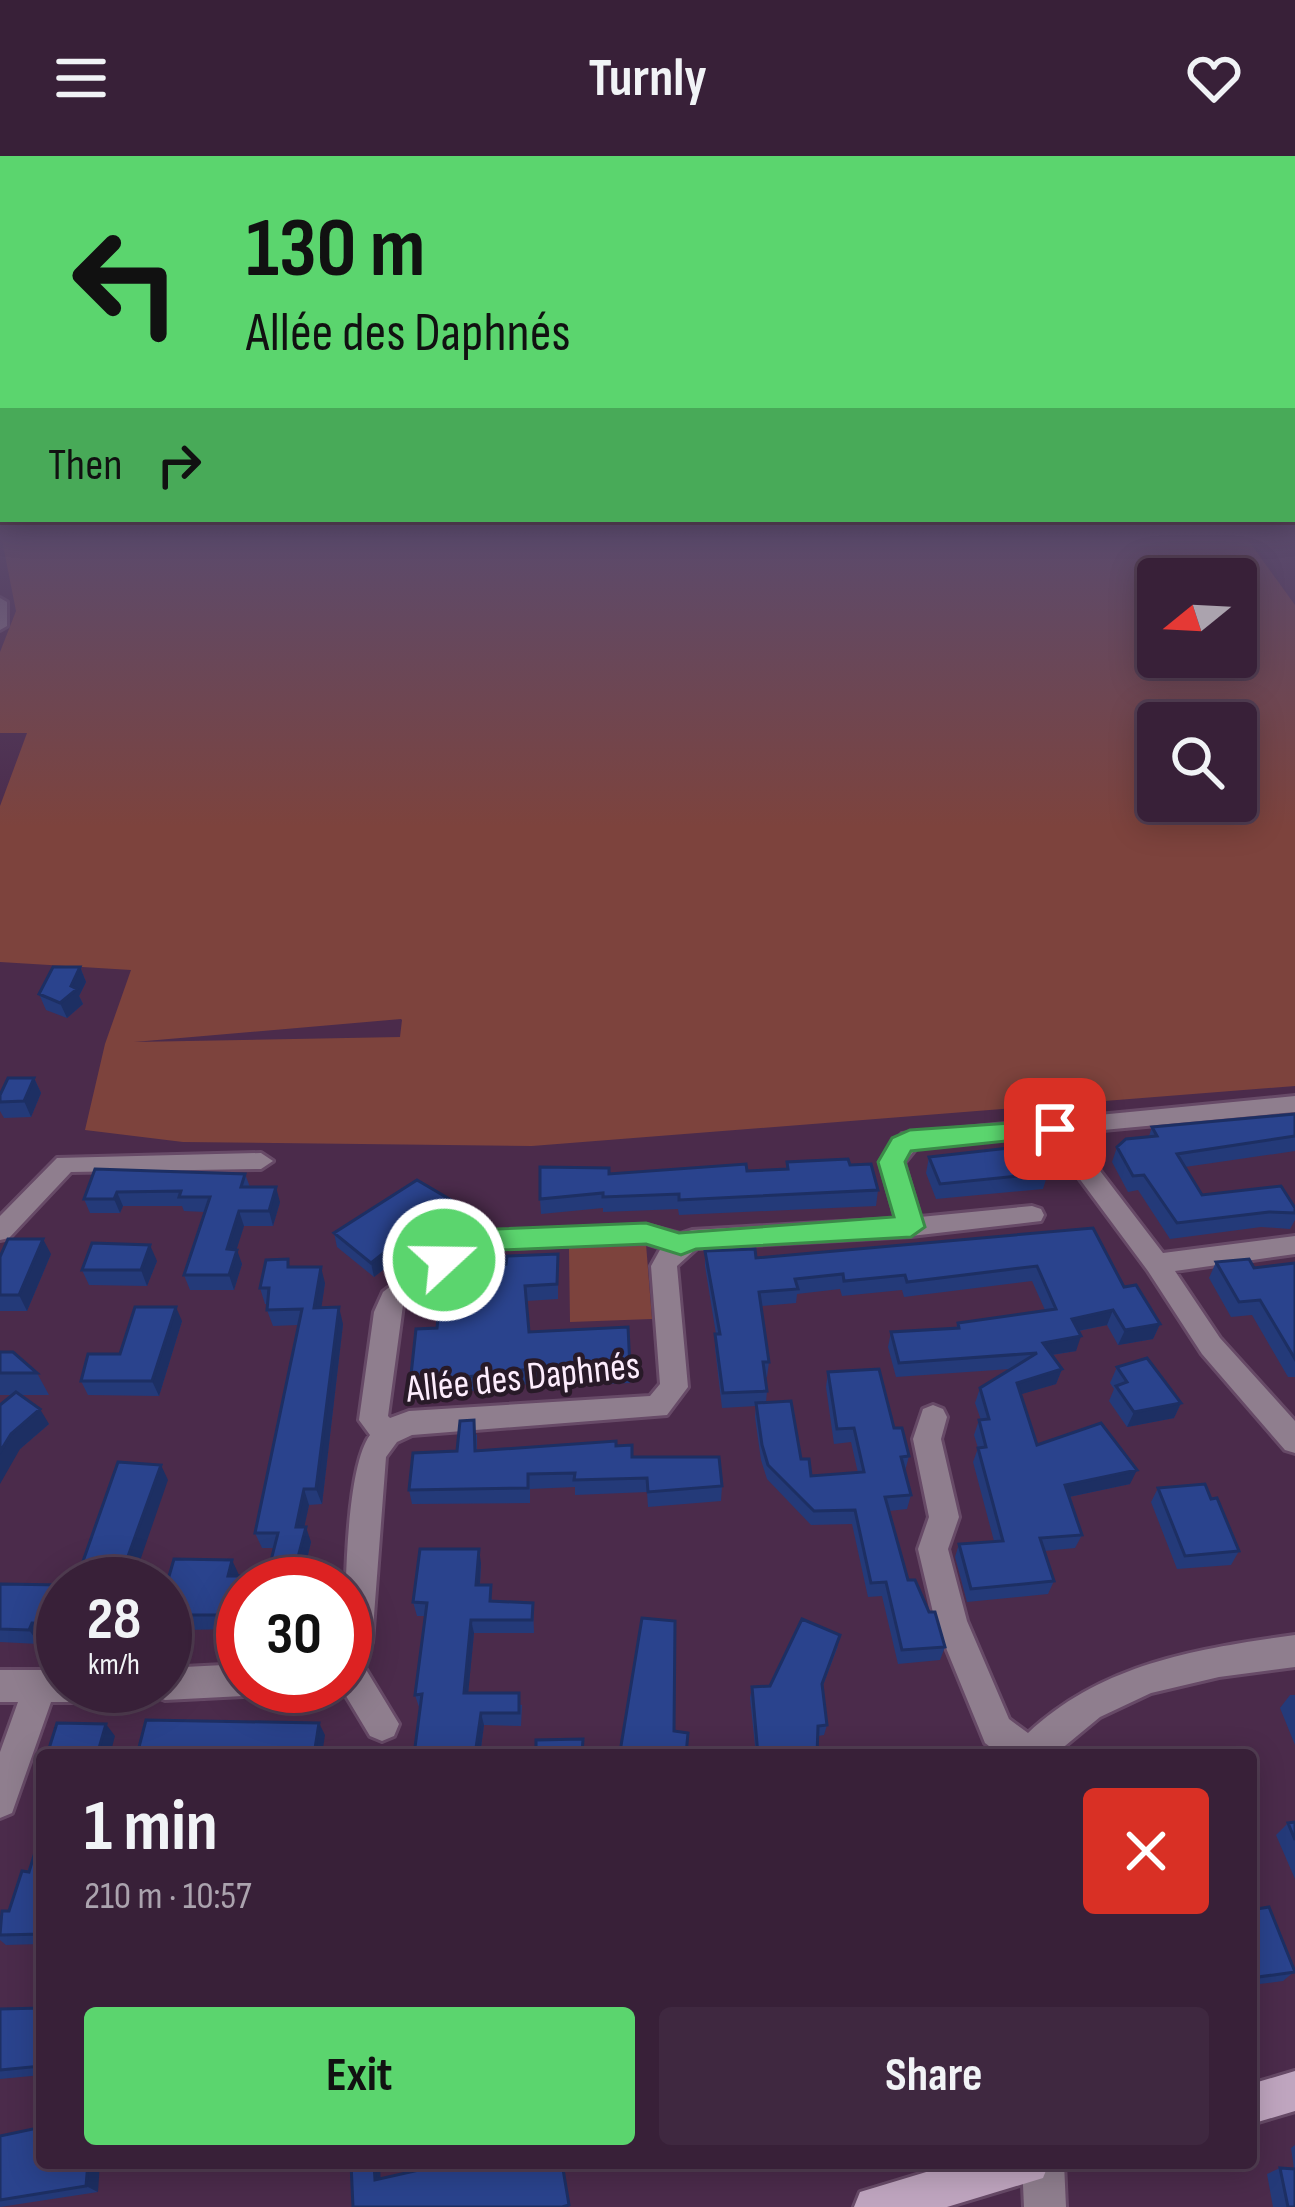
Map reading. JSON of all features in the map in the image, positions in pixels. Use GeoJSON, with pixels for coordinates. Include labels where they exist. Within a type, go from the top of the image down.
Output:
{"type":"FeatureCollection","features":[{"type":"Feature","properties":{"kind":"main road"},"geometry":{"type":"LineString","coordinates":[[1257,2102],[1295,2091]]}},
{"type":"Feature","properties":{"kind":"main road"},"geometry":{"type":"LineString","coordinates":[[874,2207],[1007,2169]]}},
{"type":"Feature","properties":{"kind":"street"},"geometry":{"type":"LineString","coordinates":[[911,1227],[892,1162],[901,1144],[910,1140],[1295,1104]]}},
{"type":"Feature","properties":{"kind":"street"},"geometry":{"type":"LineString","coordinates":[[1055,1129],[1157,1264],[1211,1346],[1295,1441]]}},
{"type":"Feature","properties":{"kind":"street"},"geometry":{"type":"LineString","coordinates":[[0,1231],[64,1164],[261,1161]]}},
{"type":"Feature","properties":{"kind":"street","name":"Allée des Daphnés"},"geometry":{"type":"LineString","coordinates":[[681,1244],[646,1234],[470,1240],[392,1299],[373,1420],[387,1433],[409,1423],[657,1407],[674,1387],[664,1266],[681,1244],[692,1239],[1032,1215]]}},
{"type":"Feature","properties":{"kind":"street"},"geometry":{"type":"LineString","coordinates":[[1157,1264],[1295,1245]]}},
{"type":"Feature","properties":{"kind":"street"},"geometry":{"type":"LineString","coordinates":[[932,1417],[927,1439],[944,1517],[933,1549],[950,1622],[997,1731],[1021,1749]]}},
{"type":"Feature","properties":{"kind":"street"},"geometry":{"type":"LineString","coordinates":[[363,1557],[372,1454],[387,1433]]}},
{"type":"Feature","properties":{"kind":"street"},"geometry":{"type":"LineString","coordinates":[[1035,1749],[1059,1724],[1096,1698],[1137,1678],[1295,1651]]}},
{"type":"Feature","properties":{"kind":"street"},"geometry":{"type":"LineString","coordinates":[[0,1686],[36,1688]]}},
{"type":"Feature","properties":{"kind":"street"},"geometry":{"type":"LineString","coordinates":[[0,1801],[36,1697]]}},
{"type":"Feature","properties":{"kind":"street"},"geometry":{"type":"LineString","coordinates":[[372,1708],[382,1724]]}},
{"type":"Feature","properties":{"kind":"street"},"geometry":{"type":"LineString","coordinates":[[1043,2169],[1045,2207]]}},
{"type":"Feature","properties":{"kind":"shaded area"},"geometry":{"type":"Polygon","coordinates":[[[6,636],[1137,636],[1137,678],[1257,678],[1257,636],[1295,636],[1295,1086],[532,1146],[183,1142],[85,1130],[105,1044],[131,970],[0,962],[0,806],[27,733],[0,733],[0,652],[6,636]],[[401,1019],[134,1042],[400,1037],[401,1019]]]}},
{"type":"Feature","properties":{"kind":"shaded area"},"geometry":{"type":"Polygon","coordinates":[[[646,1244],[652,1319],[570,1322],[569,1248],[646,1244]]]}},
{"type":"Feature","properties":{"kind":"building"},"geometry":{"type":"Polygon","coordinates":[[[53,967],[80,967],[71,986],[77,989],[60,1003],[39,994],[53,967]]]}},
{"type":"Feature","properties":{"kind":"building"},"geometry":{"type":"Polygon","coordinates":[[[8,1078],[34,1078],[24,1101],[0,1102],[8,1078]]]}},
{"type":"Feature","properties":{"kind":"building"},"geometry":{"type":"Polygon","coordinates":[[[1295,1114],[1295,1136],[1177,1154],[1202,1195],[1281,1186],[1295,1213],[1177,1223],[1144,1175],[1133,1176],[1117,1147],[1126,1139],[1157,1136],[1152,1127],[1295,1114]]]}},
{"type":"Feature","properties":{"kind":"building"},"geometry":{"type":"Polygon","coordinates":[[[1035,1145],[1048,1173],[940,1184],[929,1157],[1035,1145]]]}},
{"type":"Feature","properties":{"kind":"building"},"geometry":{"type":"Polygon","coordinates":[[[848,1159],[850,1165],[871,1164],[878,1190],[679,1200],[679,1194],[603,1197],[603,1193],[540,1199],[540,1167],[609,1168],[609,1174],[746,1164],[747,1171],[788,1169],[787,1162],[848,1159]]]}},
{"type":"Feature","properties":{"kind":"building"},"geometry":{"type":"Polygon","coordinates":[[[95,1169],[245,1174],[241,1187],[276,1187],[269,1211],[239,1211],[227,1249],[237,1250],[229,1275],[184,1275],[210,1197],[179,1197],[181,1191],[117,1192],[114,1199],[84,1199],[95,1169]]]}},
{"type":"Feature","properties":{"kind":"building"},"geometry":{"type":"Polygon","coordinates":[[[417,1180],[451,1200],[371,1263],[334,1233],[417,1180]]]}},
{"type":"Feature","properties":{"kind":"building"},"geometry":{"type":"Polygon","coordinates":[[[1093,1228],[1124,1287],[1136,1285],[1160,1324],[1125,1330],[1113,1310],[1072,1319],[1081,1336],[1043,1343],[1062,1369],[1017,1383],[1037,1445],[1101,1423],[1137,1470],[1065,1485],[1082,1535],[1040,1538],[1054,1581],[971,1589],[959,1544],[1003,1541],[978,1448],[986,1447],[979,1420],[989,1419],[980,1388],[1037,1353],[899,1363],[891,1332],[959,1328],[958,1323],[1056,1309],[1037,1266],[907,1282],[905,1275],[844,1281],[843,1274],[795,1279],[798,1289],[759,1292],[769,1362],[763,1362],[767,1391],[723,1393],[715,1334],[720,1334],[705,1251],[755,1249],[756,1258],[1093,1228]]]}},
{"type":"Feature","properties":{"kind":"building"},"geometry":{"type":"Polygon","coordinates":[[[8,1239],[43,1239],[19,1295],[0,1295],[0,1257],[8,1239]]]}},
{"type":"Feature","properties":{"kind":"building"},"geometry":{"type":"Polygon","coordinates":[[[92,1243],[150,1245],[141,1270],[82,1270],[92,1243]]]}},
{"type":"Feature","properties":{"kind":"building"},"geometry":{"type":"Polygon","coordinates":[[[558,1254],[557,1284],[525,1286],[529,1332],[628,1327],[630,1368],[569,1371],[569,1364],[410,1384],[416,1329],[437,1328],[443,1274],[482,1273],[482,1265],[506,1264],[507,1256],[558,1254]]]}},
{"type":"Feature","properties":{"kind":"building"},"geometry":{"type":"Polygon","coordinates":[[[288,1259],[288,1267],[321,1267],[314,1308],[339,1307],[316,1489],[304,1489],[296,1527],[306,1527],[298,1557],[272,1557],[278,1533],[255,1533],[302,1309],[267,1310],[269,1288],[260,1288],[266,1260],[288,1259]]]}},
{"type":"Feature","properties":{"kind":"building"},"geometry":{"type":"Polygon","coordinates":[[[1249,1259],[1254,1268],[1295,1263],[1295,1359],[1260,1300],[1239,1302],[1216,1262],[1249,1259]]]}},
{"type":"Feature","properties":{"kind":"building"},"geometry":{"type":"Polygon","coordinates":[[[135,1307],[176,1307],[152,1381],[81,1381],[88,1354],[120,1354],[135,1307]]]}},
{"type":"Feature","properties":{"kind":"building"},"geometry":{"type":"Polygon","coordinates":[[[0,1352],[13,1352],[37,1373],[0,1373],[0,1352]]]}},
{"type":"Feature","properties":{"kind":"building"},"geometry":{"type":"Polygon","coordinates":[[[1147,1358],[1181,1403],[1134,1412],[1116,1386],[1127,1382],[1117,1367],[1147,1358]]]}},
{"type":"Feature","properties":{"kind":"building"},"geometry":{"type":"Polygon","coordinates":[[[879,1369],[894,1428],[902,1428],[909,1456],[901,1457],[911,1495],[885,1497],[908,1580],[915,1580],[929,1612],[935,1612],[945,1647],[902,1650],[886,1582],[871,1583],[855,1510],[814,1511],[768,1465],[762,1445],[756,1403],[791,1401],[801,1459],[809,1459],[811,1476],[864,1472],[854,1428],[837,1429],[828,1372],[879,1369]]]}},
{"type":"Feature","properties":{"kind":"building"},"geometry":{"type":"Polygon","coordinates":[[[16,1392],[40,1409],[11,1434],[0,1452],[0,1405],[16,1392]]]}},
{"type":"Feature","properties":{"kind":"building"},"geometry":{"type":"Polygon","coordinates":[[[474,1420],[475,1451],[616,1441],[616,1446],[632,1445],[632,1457],[719,1457],[722,1486],[648,1492],[647,1478],[574,1480],[575,1473],[528,1474],[528,1488],[409,1490],[413,1453],[457,1451],[460,1421],[474,1420]]]}},
{"type":"Feature","properties":{"kind":"building"},"geometry":{"type":"Polygon","coordinates":[[[118,1462],[161,1465],[128,1557],[85,1557],[118,1462]]]}},
{"type":"Feature","properties":{"kind":"building"},"geometry":{"type":"Polygon","coordinates":[[[1205,1484],[1211,1499],[1217,1498],[1239,1551],[1185,1556],[1158,1488],[1205,1484]]]}},
{"type":"Feature","properties":{"kind":"building"},"geometry":{"type":"Polygon","coordinates":[[[420,1549],[479,1549],[476,1585],[491,1585],[490,1601],[533,1603],[532,1620],[471,1620],[464,1693],[519,1693],[519,1713],[481,1713],[476,1749],[415,1749],[422,1694],[415,1695],[427,1603],[413,1602],[420,1549]]]}},
{"type":"Feature","properties":{"kind":"building"},"geometry":{"type":"Polygon","coordinates":[[[192,1559],[216,1560],[216,1615],[192,1615],[192,1559]]]}},
{"type":"Feature","properties":{"kind":"building"},"geometry":{"type":"Polygon","coordinates":[[[0,1584],[36,1585],[36,1623],[29,1630],[0,1629],[0,1584]]]}},
{"type":"Feature","properties":{"kind":"building"},"geometry":{"type":"Polygon","coordinates":[[[642,1618],[675,1621],[674,1731],[688,1733],[687,1749],[620,1749],[642,1618]]]}},
{"type":"Feature","properties":{"kind":"building"},"geometry":{"type":"Polygon","coordinates":[[[802,1619],[840,1635],[822,1684],[827,1725],[818,1726],[817,1749],[757,1749],[752,1687],[770,1686],[802,1619]]]}},
{"type":"Feature","properties":{"kind":"building"},"geometry":{"type":"Polygon","coordinates":[[[146,1720],[319,1723],[315,1749],[139,1749],[146,1720]]]}},
{"type":"Feature","properties":{"kind":"building"},"geometry":{"type":"Polygon","coordinates":[[[57,1723],[106,1724],[99,1749],[49,1749],[57,1723]]]}},
{"type":"Feature","properties":{"kind":"building"},"geometry":{"type":"Polygon","coordinates":[[[583,1739],[582,1749],[536,1749],[536,1740],[583,1739]]]}},
{"type":"Feature","properties":{"kind":"building"},"geometry":{"type":"Polygon","coordinates":[[[36,1849],[36,1934],[0,1935],[2,1911],[9,1911],[22,1871],[29,1872],[36,1849]]]}},
{"type":"Feature","properties":{"kind":"building"},"geometry":{"type":"Polygon","coordinates":[[[1269,1907],[1295,1972],[1257,1977],[1257,1909],[1269,1907]]]}},
{"type":"Feature","properties":{"kind":"building"},"geometry":{"type":"Polygon","coordinates":[[[36,2008],[36,2067],[0,2070],[0,2009],[36,2008]]]}},
{"type":"Feature","properties":{"kind":"building"},"geometry":{"type":"Polygon","coordinates":[[[36,2128],[36,2169],[87,2169],[86,2186],[0,2200],[0,2136],[36,2128]]]}},
{"type":"Feature","properties":{"kind":"building"},"geometry":{"type":"Polygon","coordinates":[[[1280,2168],[1295,2169],[1295,2207],[1288,2207],[1280,2168]]]}},
{"type":"Feature","properties":{"kind":"building"},"geometry":{"type":"Polygon","coordinates":[[[351,2169],[374,2169],[375,2180],[424,2169],[563,2169],[569,2205],[562,2207],[353,2207],[351,2169]]]}},
{"type":"Feature","properties":{"kind":"route"},"geometry":{"type":"LineString","coordinates":[[444,1260],[470,1240],[646,1234],[681,1244],[692,1239],[911,1227],[892,1162],[901,1144],[1055,1129]]}}]}
